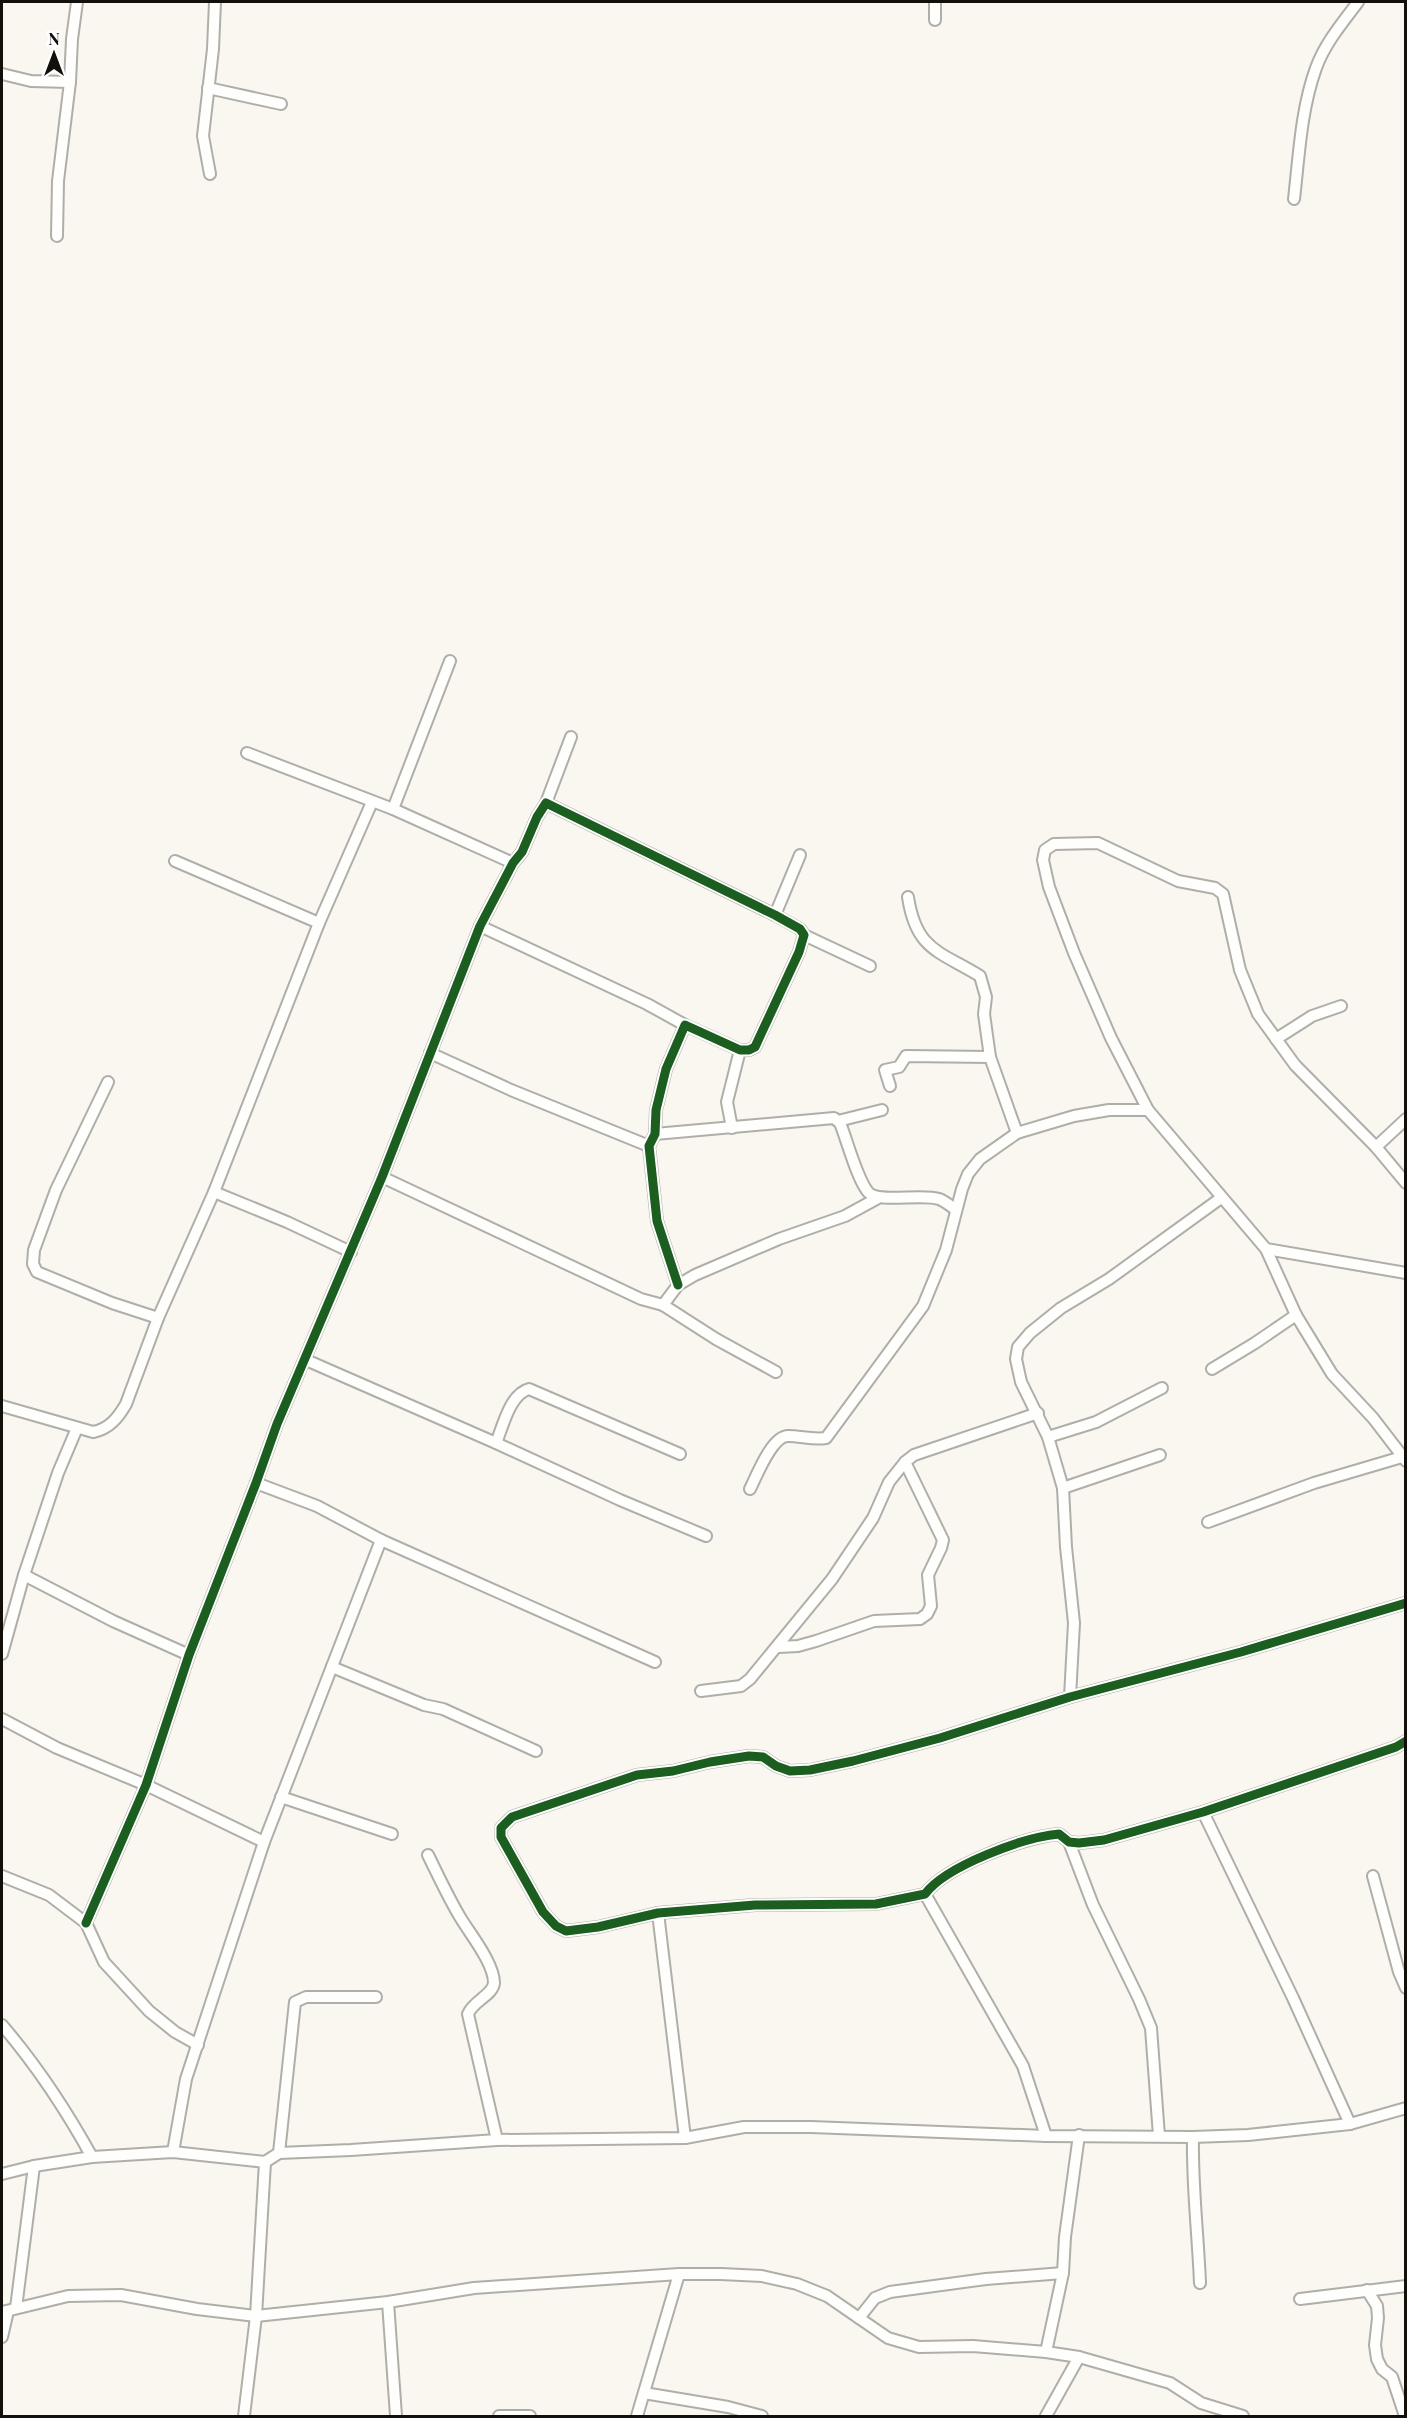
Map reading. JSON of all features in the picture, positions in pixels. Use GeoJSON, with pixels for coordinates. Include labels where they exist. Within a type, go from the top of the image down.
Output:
{"type":"FeatureCollection","features":[{"type":"Feature","properties":{"kind":"street"},"geometry":{"type":"LineString","coordinates":[[57,236],[58,181],[77,2]]}},
{"type":"Feature","properties":{"kind":"street"},"geometry":{"type":"LineString","coordinates":[[210,174],[203,136],[215,2]]}},
{"type":"Feature","properties":{"kind":"street"},"geometry":{"type":"LineString","coordinates":[[935,2],[935,20]]}},
{"type":"Feature","properties":{"kind":"street"},"geometry":{"type":"LineString","coordinates":[[1294,199],[1306,104],[1317,67],[1334,34],[1358,2]]}},
{"type":"Feature","properties":{"kind":"street"},"geometry":{"type":"LineString","coordinates":[[2,75],[31,81],[70,82]]}},
{"type":"Feature","properties":{"kind":"street"},"geometry":{"type":"LineString","coordinates":[[208,88],[281,104]]}},
{"type":"Feature","properties":{"kind":"street"},"geometry":{"type":"LineString","coordinates":[[393,809],[450,661]]}},
{"type":"Feature","properties":{"kind":"street"},"geometry":{"type":"LineString","coordinates":[[86,1923],[146,1785],[189,1655],[277,1424],[382,1177],[480,926],[513,863],[522,852],[537,817],[546,803],[571,737]]}},
{"type":"Feature","properties":{"kind":"street"},"geometry":{"type":"LineString","coordinates":[[247,753],[393,809],[513,863]]}},
{"type":"Feature","properties":{"kind":"street"},"geometry":{"type":"LineString","coordinates":[[2,1406],[93,1432],[102,1430],[118,1418],[126,1404],[158,1318],[214,1192],[319,923],[372,802]]}},
{"type":"Feature","properties":{"kind":"street"},"geometry":{"type":"LineString","coordinates":[[546,803],[775,915],[800,929],[804,935],[870,966]]}},
{"type":"Feature","properties":{"kind":"street"},"geometry":{"type":"LineString","coordinates":[[1208,1522],[1314,1483],[1404,1459],[1373,1418],[1332,1374],[1296,1315],[1266,1250],[1148,1110],[1091,994],[1049,887],[1043,860],[1045,850],[1054,844],[1098,843],[1178,881],[1215,888],[1223,894],[1240,970],[1258,1014],[1295,1065],[1376,1147],[1406,1183]]}},
{"type":"Feature","properties":{"kind":"street"},"geometry":{"type":"LineString","coordinates":[[775,915],[800,855]]}},
{"type":"Feature","properties":{"kind":"street"},"geometry":{"type":"LineString","coordinates":[[175,861],[319,923]]}},
{"type":"Feature","properties":{"kind":"street"},"geometry":{"type":"LineString","coordinates":[[908,897],[911,916],[926,944],[980,975],[986,997],[984,1014],[990,1058],[1017,1133]]}},
{"type":"Feature","properties":{"kind":"street"},"geometry":{"type":"LineString","coordinates":[[480,926],[740,1050],[755,1047],[799,952],[804,935]]}},
{"type":"Feature","properties":{"kind":"street"},"geometry":{"type":"LineString","coordinates":[[1276,1039],[1312,1016],[1341,1006]]}},
{"type":"Feature","properties":{"kind":"street"},"geometry":{"type":"LineString","coordinates":[[678,1285],[657,1221],[649,1146],[656,1134],[656,1110],[664,1077],[685,1025]]}},
{"type":"Feature","properties":{"kind":"street"},"geometry":{"type":"LineString","coordinates":[[732,1128],[727,1102],[740,1050]]}},
{"type":"Feature","properties":{"kind":"street"},"geometry":{"type":"LineString","coordinates":[[430,1053],[649,1146]]}},
{"type":"Feature","properties":{"kind":"street"},"geometry":{"type":"LineString","coordinates":[[890,1086],[885,1070],[899,1067],[906,1056],[990,1058]]}},
{"type":"Feature","properties":{"kind":"street"},"geometry":{"type":"LineString","coordinates":[[108,1082],[56,1190],[34,1250],[33,1264],[37,1272],[112,1303],[158,1318]]}},
{"type":"Feature","properties":{"kind":"street"},"geometry":{"type":"LineString","coordinates":[[838,1121],[882,1110]]}},
{"type":"Feature","properties":{"kind":"street"},"geometry":{"type":"LineString","coordinates":[[750,1489],[774,1442],[785,1435],[813,1440],[826,1438],[923,1306],[946,1250],[968,1174],[980,1159],[1017,1133],[1074,1116],[1110,1110],[1148,1110]]}},
{"type":"Feature","properties":{"kind":"street"},"geometry":{"type":"LineString","coordinates":[[656,1134],[834,1118],[838,1121],[868,1192],[878,1198]]}},
{"type":"Feature","properties":{"kind":"street"},"geometry":{"type":"LineString","coordinates":[[1376,1147],[1406,1119]]}},
{"type":"Feature","properties":{"kind":"street"},"geometry":{"type":"LineString","coordinates":[[382,1177],[641,1299],[663,1305],[716,1339],[776,1372]]}},
{"type":"Feature","properties":{"kind":"street"},"geometry":{"type":"LineString","coordinates":[[214,1192],[287,1222],[351,1252]]}},
{"type":"Feature","properties":{"kind":"street"},"geometry":{"type":"LineString","coordinates":[[663,1305],[678,1285],[696,1275],[779,1239],[845,1216],[878,1198],[916,1196],[939,1199],[956,1209]]}},
{"type":"Feature","properties":{"kind":"street"},"geometry":{"type":"LineString","coordinates":[[1070,1697],[1074,1623],[1066,1547],[1063,1488],[1048,1437],[1021,1382],[1016,1359],[1018,1347],[1030,1333],[1061,1308],[1109,1279],[1221,1198]]}},
{"type":"Feature","properties":{"kind":"street"},"geometry":{"type":"LineString","coordinates":[[1266,1250],[1406,1273]]}},
{"type":"Feature","properties":{"kind":"street"},"geometry":{"type":"LineString","coordinates":[[1212,1370],[1255,1344],[1296,1315]]}},
{"type":"Feature","properties":{"kind":"street"},"geometry":{"type":"LineString","coordinates":[[306,1360],[706,1536]]}},
{"type":"Feature","properties":{"kind":"street"},"geometry":{"type":"LineString","coordinates":[[1048,1437],[1096,1422],[1162,1388]]}},
{"type":"Feature","properties":{"kind":"street"},"geometry":{"type":"LineString","coordinates":[[496,1443],[514,1400],[521,1391],[529,1389],[680,1454]]}},
{"type":"Feature","properties":{"kind":"street"},"geometry":{"type":"LineString","coordinates":[[701,1691],[741,1686],[750,1679],[832,1579],[873,1518],[889,1482],[905,1462],[914,1455],[1038,1413]]}},
{"type":"Feature","properties":{"kind":"street"},"geometry":{"type":"LineString","coordinates":[[2,1654],[24,1575],[58,1473],[77,1428]]}},
{"type":"Feature","properties":{"kind":"street"},"geometry":{"type":"LineString","coordinates":[[1063,1488],[1160,1455]]}},
{"type":"Feature","properties":{"kind":"street"},"geometry":{"type":"LineString","coordinates":[[778,1647],[798,1646],[874,1621],[920,1619],[927,1614],[931,1606],[928,1575],[941,1548],[942,1540],[905,1462]]}},
{"type":"Feature","properties":{"kind":"street"},"geometry":{"type":"LineString","coordinates":[[256,1483],[317,1506],[381,1540],[655,1662]]}},
{"type":"Feature","properties":{"kind":"street"},"geometry":{"type":"LineString","coordinates":[[173,2152],[186,2079],[264,1842],[381,1540]]}},
{"type":"Feature","properties":{"kind":"street"},"geometry":{"type":"LineString","coordinates":[[24,1575],[113,1621],[189,1655]]}},
{"type":"Feature","properties":{"kind":"street"},"geometry":{"type":"LineString","coordinates":[[1159,2136],[1151,2028],[1093,1905],[1069,1842],[1059,1834],[993,1852],[932,1885],[926,1894],[876,1904],[755,1905],[658,1913],[576,1931],[556,1926],[543,1912],[501,1837],[501,1828],[512,1817],[638,1775],[673,1771],[710,1761],[749,1756],[763,1757],[776,1766],[790,1771],[810,1770],[940,1738],[1070,1697],[1241,1652],[1406,1603]]}},
{"type":"Feature","properties":{"kind":"street"},"geometry":{"type":"LineString","coordinates":[[332,1667],[424,1705],[443,1709],[536,1752]]}},
{"type":"Feature","properties":{"kind":"street"},"geometry":{"type":"LineString","coordinates":[[2,1719],[57,1748],[146,1785],[264,1842]]}},
{"type":"Feature","properties":{"kind":"street"},"geometry":{"type":"LineString","coordinates":[[1069,1842],[1104,1840],[1203,1812],[1396,1747],[1406,1741]]}},
{"type":"Feature","properties":{"kind":"street"},"geometry":{"type":"LineString","coordinates":[[280,1797],[393,1834]]}},
{"type":"Feature","properties":{"kind":"street"},"geometry":{"type":"LineString","coordinates":[[1203,1812],[1293,1998],[1350,2124]]}},
{"type":"Feature","properties":{"kind":"street"},"geometry":{"type":"LineString","coordinates":[[428,1855],[459,1915],[488,1962],[494,1983],[491,1991],[471,2007],[468,2014],[497,2140]]}},
{"type":"Feature","properties":{"kind":"street"},"geometry":{"type":"LineString","coordinates":[[2,1876],[50,1895],[86,1923],[105,1962],[149,2011],[175,2032],[198,2044]]}},
{"type":"Feature","properties":{"kind":"street"},"geometry":{"type":"LineString","coordinates":[[1373,1876],[1399,1972],[1406,1988]]}},
{"type":"Feature","properties":{"kind":"street"},"geometry":{"type":"LineString","coordinates":[[926,1894],[1023,2066],[1046,2136]]}},
{"type":"Feature","properties":{"kind":"street"},"geometry":{"type":"LineString","coordinates":[[658,1913],[686,2138]]}},
{"type":"Feature","properties":{"kind":"street"},"geometry":{"type":"LineString","coordinates":[[279,2153],[295,2002],[306,1997],[376,1997]]}},
{"type":"Feature","properties":{"kind":"street"},"geometry":{"type":"LineString","coordinates":[[2,2025],[40,2072],[92,2157]]}},
{"type":"Feature","properties":{"kind":"street"},"geometry":{"type":"LineString","coordinates":[[2,2174],[34,2166],[92,2157],[173,2152],[265,2162],[279,2153],[497,2140],[686,2138],[744,2127],[811,2127],[1046,2136],[1248,2135],[1350,2124],[1406,2108]]}},
{"type":"Feature","properties":{"kind":"street"},"geometry":{"type":"LineString","coordinates":[[1047,2352],[1063,2273],[1066,2226],[1079,2135]]}},
{"type":"Feature","properties":{"kind":"street"},"geometry":{"type":"LineString","coordinates":[[1193,2137],[1192,2176],[1198,2227],[1200,2283]]}},
{"type":"Feature","properties":{"kind":"street"},"geometry":{"type":"LineString","coordinates":[[244,2416],[256,2316],[265,2162]]}},
{"type":"Feature","properties":{"kind":"street"},"geometry":{"type":"LineString","coordinates":[[2,2337],[34,2166]]}},
{"type":"Feature","properties":{"kind":"street"},"geometry":{"type":"LineString","coordinates":[[860,2318],[875,2298],[890,2292],[986,2279],[1063,2273]]}},
{"type":"Feature","properties":{"kind":"street"},"geometry":{"type":"LineString","coordinates":[[8,2310],[68,2296],[121,2295],[197,2309],[256,2316],[388,2302],[474,2288],[679,2274],[721,2274],[774,2279],[797,2284],[827,2296],[888,2338],[919,2347],[974,2346],[1047,2352],[1078,2358],[1170,2383],[1201,2403],[1243,2416]]}},
{"type":"Feature","properties":{"kind":"street"},"geometry":{"type":"LineString","coordinates":[[637,2416],[679,2274]]}},
{"type":"Feature","properties":{"kind":"street"},"geometry":{"type":"LineString","coordinates":[[1300,2299],[1406,2286]]}},
{"type":"Feature","properties":{"kind":"street"},"geometry":{"type":"LineString","coordinates":[[1367,2290],[1377,2306],[1375,2345],[1377,2359],[1382,2369],[1392,2377],[1405,2416]]}},
{"type":"Feature","properties":{"kind":"street"},"geometry":{"type":"LineString","coordinates":[[388,2302],[396,2416],[405,2416]]}},
{"type":"Feature","properties":{"kind":"street"},"geometry":{"type":"LineString","coordinates":[[1046,2416],[1078,2358]]}},
{"type":"Feature","properties":{"kind":"street"},"geometry":{"type":"LineString","coordinates":[[644,2393],[717,2405],[762,2416]]}},
{"type":"Feature","properties":{"kind":"street"},"geometry":{"type":"LineString","coordinates":[[499,2416],[530,2416]]}},
{"type":"Feature","properties":{"kind":"cycle path"},"geometry":{"type":"LineString","coordinates":[[86,1923],[146,1785],[189,1655],[277,1424],[382,1177],[480,926],[513,863],[522,852],[537,817],[546,803],[775,915],[800,929],[804,935],[799,952],[755,1047],[740,1050],[685,1025],[666,1069],[656,1110],[655,1134],[649,1146],[657,1221],[678,1285]]}},
{"type":"Feature","properties":{"kind":"cycle path"},"geometry":{"type":"LineString","coordinates":[[1406,1603],[1241,1652],[1070,1697],[940,1738],[853,1761],[810,1770],[790,1771],[776,1766],[763,1757],[749,1756],[673,1771],[637,1775],[512,1817],[501,1828],[501,1837],[543,1912],[556,1926],[566,1931],[598,1927],[658,1913],[755,1905],[876,1904],[925,1894],[950,1873],[967,1864],[1026,1841],[1059,1834],[1069,1842],[1104,1840],[1203,1812],[1396,1747],[1406,1741]]}}]}
